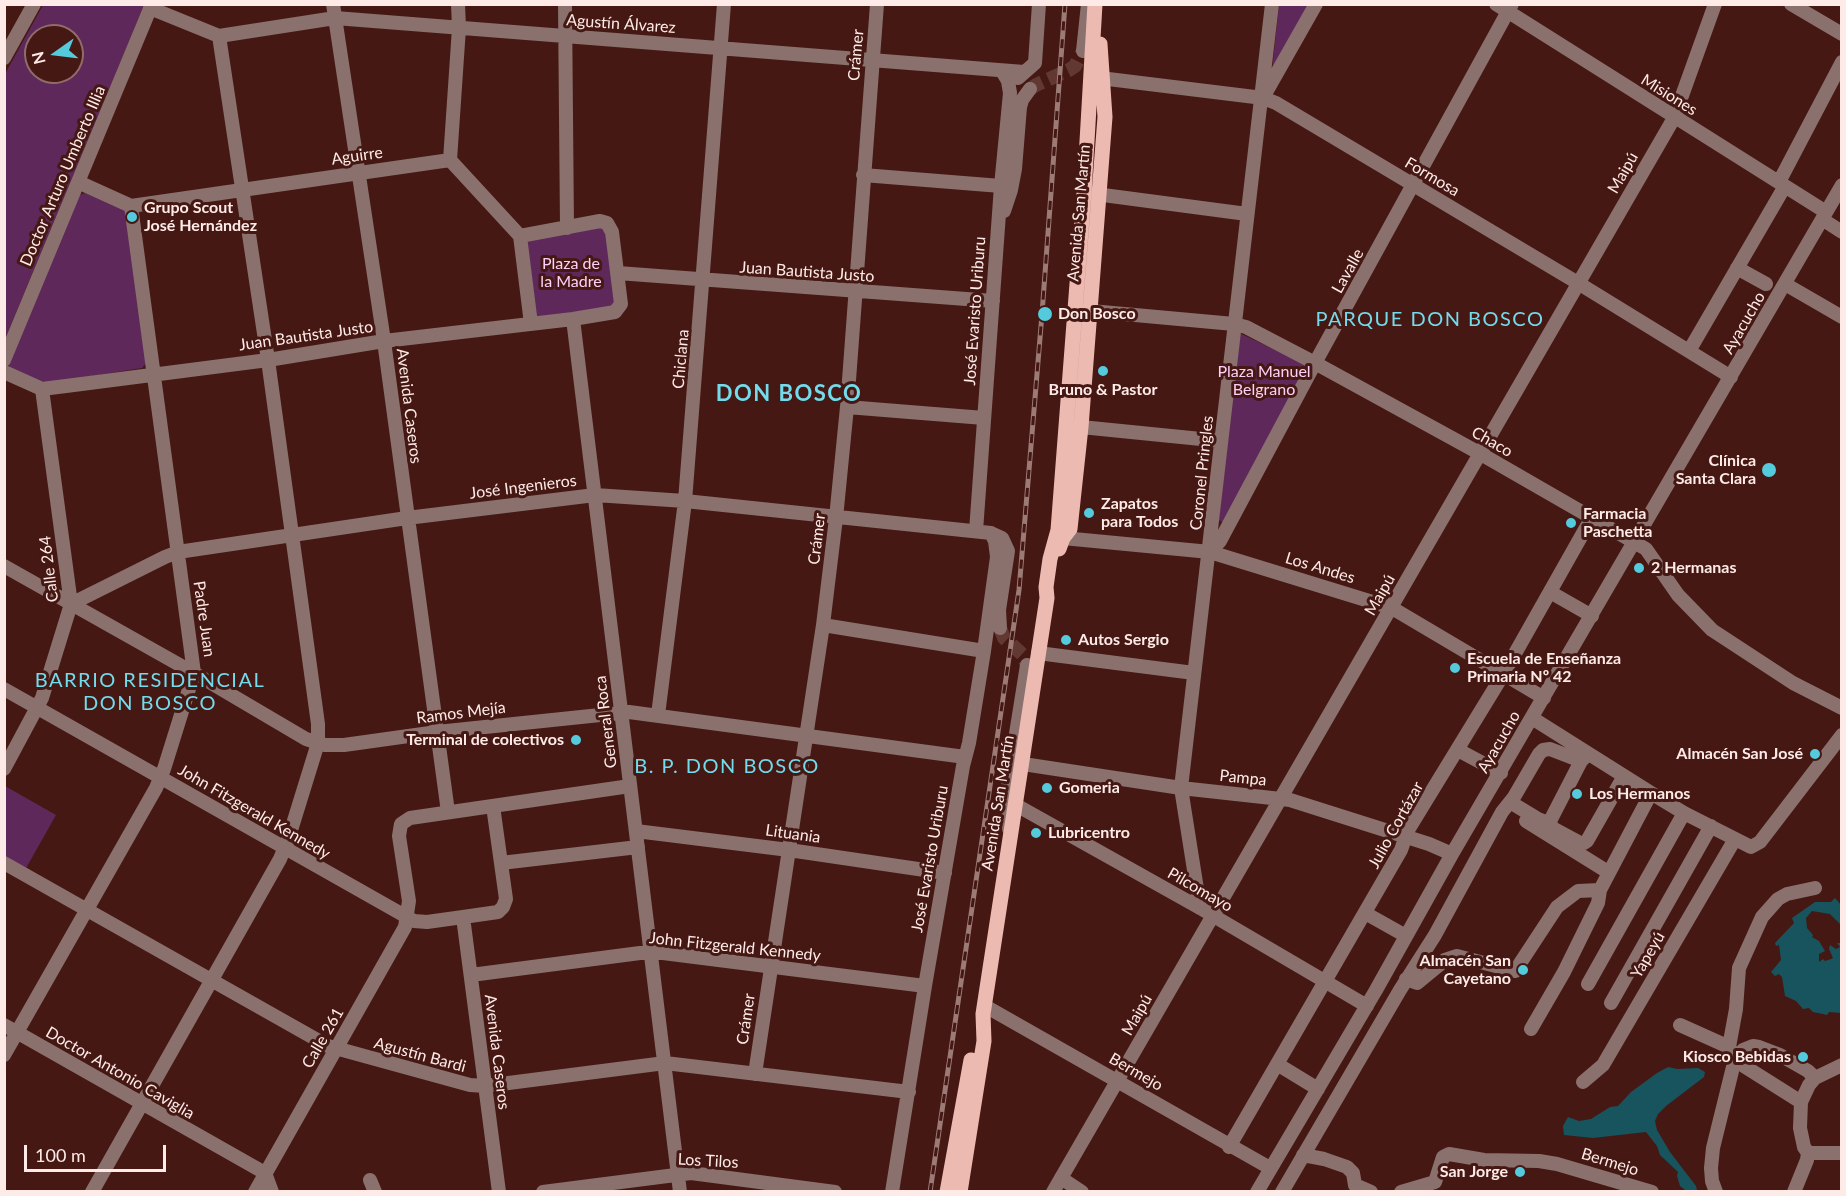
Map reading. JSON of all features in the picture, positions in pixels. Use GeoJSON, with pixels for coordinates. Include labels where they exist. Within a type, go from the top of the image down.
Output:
{"type":"FeatureCollection","features":[{"type":"Feature","properties":{"kind":"main road","name":"Avenida San Martín"},"geometry":{"type":"LineString","coordinates":[[1047,598],[1054,584],[1063,538],[1069,532],[1071,522],[1074,426],[1091,194],[1105,117],[1097,78],[1095,4]]}},
{"type":"Feature","properties":{"kind":"main road","name":"Avenida San Martín"},"geometry":{"type":"LineString","coordinates":[[1097,78],[1100,4]]}},
{"type":"Feature","properties":{"kind":"main road","name":"Avenida San Martín"},"geometry":{"type":"LineString","coordinates":[[960,1191],[984,1041],[984,1010],[1023,764],[1047,598],[1046,587],[1050,559],[1058,530],[1063,462],[1074,426]]}},
{"type":"Feature","properties":{"kind":"main road"},"geometry":{"type":"LineString","coordinates":[[1063,462],[1069,464],[1065,516],[1071,522]]}},
{"type":"Feature","properties":{"kind":"main road","name":"Avenida San Martín"},"geometry":{"type":"LineString","coordinates":[[947,1191],[975,1037],[984,1010]]}},
{"type":"Feature","properties":{"kind":"street"},"geometry":{"type":"LineString","coordinates":[[4,58],[34,4]]}},
{"type":"Feature","properties":{"kind":"street"},"geometry":{"type":"LineString","coordinates":[[458,4],[459,28],[450,160],[520,236],[531,324]]}},
{"type":"Feature","properties":{"kind":"street"},"geometry":{"type":"LineString","coordinates":[[565,4],[567,228]]}},
{"type":"Feature","properties":{"kind":"street","name":"Chiclana"},"geometry":{"type":"LineString","coordinates":[[658,715],[686,501],[724,4]]}},
{"type":"Feature","properties":{"kind":"street","name":"Crámer"},"geometry":{"type":"LineString","coordinates":[[755,1074],[807,735],[836,518],[847,407],[877,4]]}},
{"type":"Feature","properties":{"kind":"street","name":"José Evaristo Uriburu"},"geometry":{"type":"LineString","coordinates":[[1010,93],[1016,80],[1035,63],[1040,4]]}},
{"type":"Feature","properties":{"kind":"street"},"geometry":{"type":"LineString","coordinates":[[1083,51],[1088,4]]}},
{"type":"Feature","properties":{"kind":"street","name":"Coronel Pringles"},"geometry":{"type":"LineString","coordinates":[[1206,912],[1181,788],[1210,552],[1247,214],[1263,98],[1272,4]]}},
{"type":"Feature","properties":{"kind":"street"},"geometry":{"type":"LineString","coordinates":[[1263,98],[1316,4]]}},
{"type":"Feature","properties":{"kind":"street","name":"Misiones"},"geometry":{"type":"LineString","coordinates":[[1496,4],[1510,8],[1674,118],[1782,184],[1842,232]]}},
{"type":"Feature","properties":{"kind":"street","name":"Maipú"},"geometry":{"type":"LineString","coordinates":[[1053,1191],[1118,1081],[1206,912],[1280,799],[1674,118],[1715,4]]}},
{"type":"Feature","properties":{"kind":"street"},"geometry":{"type":"LineString","coordinates":[[1791,4],[1842,34]]}},
{"type":"Feature","properties":{"kind":"street"},"geometry":{"type":"LineString","coordinates":[[92,1191],[285,849],[318,743],[318,724],[268,360],[219,36],[151,6]]}},
{"type":"Feature","properties":{"kind":"street","name":"Doctor Arturo Umberto Illia"},"geometry":{"type":"LineString","coordinates":[[4,360],[151,6]]}},
{"type":"Feature","properties":{"kind":"street","name":"Lavalle"},"geometry":{"type":"LineString","coordinates":[[1210,552],[1220,541],[1510,8]]}},
{"type":"Feature","properties":{"kind":"street","name":"Agustín Álvarez"},"geometry":{"type":"LineString","coordinates":[[219,36],[334,11],[459,28],[1024,72]]}},
{"type":"Feature","properties":{"kind":"street","name":"Avenida Caseros"},"geometry":{"type":"LineString","coordinates":[[334,11],[384,342],[448,813]]}},
{"type":"Feature","properties":{"kind":"street"},"geometry":{"type":"LineString","coordinates":[[1689,351],[1782,184],[1842,62]]}},
{"type":"Feature","properties":{"kind":"street","name":"José Evaristo Uriburu"},"geometry":{"type":"LineString","coordinates":[[976,531],[1010,93],[1008,81],[1002,71]]}},
{"type":"Feature","properties":{"kind":"street","name":"Formosa"},"geometry":{"type":"LineString","coordinates":[[1097,78],[1263,98],[1276,103],[1731,377]]}},
{"type":"Feature","properties":{"kind":"street"},"geometry":{"type":"LineString","coordinates":[[998,225],[1011,190],[1020,107],[1030,89]]}},
{"type":"Feature","properties":{"kind":"street","name":"Aguirre"},"geometry":{"type":"LineString","coordinates":[[131,206],[450,160]]}},
{"type":"Feature","properties":{"kind":"street"},"geometry":{"type":"LineString","coordinates":[[863,175],[1001,186]]}},
{"type":"Feature","properties":{"kind":"street"},"geometry":{"type":"LineString","coordinates":[[78,182],[131,206]]}},
{"type":"Feature","properties":{"kind":"street","name":"Ayacucho"},"geometry":{"type":"LineString","coordinates":[[1257,1191],[1367,1006],[1452,854],[1842,185]]}},
{"type":"Feature","properties":{"kind":"street"},"geometry":{"type":"LineString","coordinates":[[1091,194],[1247,214]]}},
{"type":"Feature","properties":{"kind":"street","name":"Padre Juan"},"geometry":{"type":"LineString","coordinates":[[4,1055],[161,778],[194,673],[131,206]]}},
{"type":"Feature","properties":{"kind":"street"},"geometry":{"type":"LineString","coordinates":[[520,236],[600,221],[607,223],[610,226],[618,273]]}},
{"type":"Feature","properties":{"kind":"street"},"geometry":{"type":"LineString","coordinates":[[1737,268],[1766,284]]}},
{"type":"Feature","properties":{"kind":"street","name":"Juan Bautista Justo"},"geometry":{"type":"LineString","coordinates":[[42,389],[615,312],[621,304],[618,273],[993,301]]}},
{"type":"Feature","properties":{"kind":"street"},"geometry":{"type":"LineString","coordinates":[[1785,284],[1842,317]]}},
{"type":"Feature","properties":{"kind":"street","name":"Chaco"},"geometry":{"type":"LineString","coordinates":[[1082,310],[1234,324],[1246,327],[1315,363],[1481,454],[1648,551],[1678,595],[1712,630],[1793,683],[1842,708]]}},
{"type":"Feature","properties":{"kind":"street","name":"General Roca"},"geometry":{"type":"LineString","coordinates":[[573,319],[680,1191]]}},
{"type":"Feature","properties":{"kind":"street"},"geometry":{"type":"LineString","coordinates":[[4,372],[42,389]]}},
{"type":"Feature","properties":{"kind":"street","name":"Calle 264"},"geometry":{"type":"LineString","coordinates":[[4,769],[38,708],[71,604],[42,389]]}},
{"type":"Feature","properties":{"kind":"street"},"geometry":{"type":"LineString","coordinates":[[847,407],[984,418]]}},
{"type":"Feature","properties":{"kind":"street"},"geometry":{"type":"LineString","coordinates":[[1074,426],[1221,441]]}},
{"type":"Feature","properties":{"kind":"street","name":"José Ingenieros"},"geometry":{"type":"LineString","coordinates":[[71,604],[178,552],[407,518],[595,495],[686,501],[991,533]]}},
{"type":"Feature","properties":{"kind":"street","name":"Julio Cortázar"},"geometry":{"type":"LineString","coordinates":[[1229,1146],[1401,850],[1408,830],[1504,673],[1591,519]]}},
{"type":"Feature","properties":{"kind":"street"},"geometry":{"type":"LineString","coordinates":[[991,533],[1002,538],[1008,551],[999,610],[1000,628]]}},
{"type":"Feature","properties":{"kind":"street","name":"José Evaristo Uriburu"},"geometry":{"type":"LineString","coordinates":[[892,1191],[925,986],[984,651],[997,557],[995,541],[991,533]]}},
{"type":"Feature","properties":{"kind":"street","name":"Los Andes"},"geometry":{"type":"LineString","coordinates":[[1063,538],[1210,552],[1392,608],[1544,698]]}},
{"type":"Feature","properties":{"kind":"street","name":"Ramos Mejía"},"geometry":{"type":"LineString","coordinates":[[4,566],[306,739],[318,743],[344,745],[437,732],[621,712],[658,715],[965,757]]}},
{"type":"Feature","properties":{"kind":"street"},"geometry":{"type":"LineString","coordinates":[[1550,592],[1592,616]]}},
{"type":"Feature","properties":{"kind":"street"},"geometry":{"type":"LineString","coordinates":[[823,625],[984,651]]}},
{"type":"Feature","properties":{"kind":"street"},"geometry":{"type":"LineString","coordinates":[[1038,653],[1194,673]]}},
{"type":"Feature","properties":{"kind":"street"},"geometry":{"type":"LineString","coordinates":[[1011,836],[1006,796],[1026,665]]}},
{"type":"Feature","properties":{"kind":"street","name":"John Fitzgerald Kennedy"},"geometry":{"type":"LineString","coordinates":[[4,689],[408,919],[427,922],[498,912],[503,908],[506,899],[501,863]]}},
{"type":"Feature","properties":{"kind":"street"},"geometry":{"type":"LineString","coordinates":[[1532,718],[1585,758],[1751,847],[1760,842],[1842,735]]}},
{"type":"Feature","properties":{"kind":"street"},"geometry":{"type":"LineString","coordinates":[[1282,1191],[1403,984],[1435,934],[1508,805],[1543,750],[1550,749],[1585,758]]}},
{"type":"Feature","properties":{"kind":"street"},"geometry":{"type":"LineString","coordinates":[[1458,750],[1501,773]]}},
{"type":"Feature","properties":{"kind":"street"},"geometry":{"type":"LineString","coordinates":[[1549,823],[1585,758]]}},
{"type":"Feature","properties":{"kind":"street","name":"Pampa"},"geometry":{"type":"LineString","coordinates":[[1023,764],[1181,788],[1290,800],[1429,844],[1452,854]]}},
{"type":"Feature","properties":{"kind":"street"},"geometry":{"type":"LineString","coordinates":[[1508,805],[1549,823],[1554,829],[1584,843],[1624,777]]}},
{"type":"Feature","properties":{"kind":"street"},"geometry":{"type":"LineString","coordinates":[[408,919],[409,901],[399,836],[401,824],[410,818],[630,786]]}},
{"type":"Feature","properties":{"kind":"street"},"geometry":{"type":"LineString","coordinates":[[1531,1029],[1564,972],[1598,903],[1600,890],[1608,872],[1651,793]]}},
{"type":"Feature","properties":{"kind":"street","name":"Pilcomayo"},"geometry":{"type":"LineString","coordinates":[[1016,805],[1367,1006]]}},
{"type":"Feature","properties":{"kind":"street"},"geometry":{"type":"LineString","coordinates":[[1508,805],[1608,872]]}},
{"type":"Feature","properties":{"kind":"street"},"geometry":{"type":"LineString","coordinates":[[493,806],[501,863],[638,847]]}},
{"type":"Feature","properties":{"kind":"street"},"geometry":{"type":"LineString","coordinates":[[1588,984],[1684,813]]}},
{"type":"Feature","properties":{"kind":"street"},"geometry":{"type":"LineString","coordinates":[[1611,1003],[1711,825]]}},
{"type":"Feature","properties":{"kind":"street","name":"Lituania"},"geometry":{"type":"LineString","coordinates":[[636,831],[945,873]]}},
{"type":"Feature","properties":{"kind":"street","name":"Yapeyú"},"geometry":{"type":"LineString","coordinates":[[1583,1083],[1603,1065],[1735,839]]}},
{"type":"Feature","properties":{"kind":"street","name":"Agustín Bardi"},"geometry":{"type":"LineString","coordinates":[[4,863],[336,1049],[470,1085],[485,1086],[665,1063],[909,1092]]}},
{"type":"Feature","properties":{"kind":"street"},"geometry":{"type":"LineString","coordinates":[[1716,1191],[1711,1168],[1732,1053],[1738,968],[1762,917],[1778,899],[1787,894],[1815,888]]}},
{"type":"Feature","properties":{"kind":"street"},"geometry":{"type":"LineString","coordinates":[[1376,990],[1417,983],[1445,960],[1457,956],[1515,971],[1557,907],[1578,891],[1600,890]]}},
{"type":"Feature","properties":{"kind":"street"},"geometry":{"type":"LineString","coordinates":[[1365,913],[1406,936]]}},
{"type":"Feature","properties":{"kind":"street","name":"Avenida Caseros"},"geometry":{"type":"LineString","coordinates":[[463,917],[499,1191]]}},
{"type":"Feature","properties":{"kind":"street","name":"Calle 261"},"geometry":{"type":"LineString","coordinates":[[255,1191],[408,919]]}},
{"type":"Feature","properties":{"kind":"street","name":"John Fitzgerald Kennedy"},"geometry":{"type":"LineString","coordinates":[[471,975],[651,953],[771,965],[925,986]]}},
{"type":"Feature","properties":{"kind":"street","name":"Bermejo"},"geometry":{"type":"LineString","coordinates":[[984,1010],[1118,1081],[1270,1168]]}},
{"type":"Feature","properties":{"kind":"street","name":"Doctor Antonio Caviglia"},"geometry":{"type":"LineString","coordinates":[[4,1025],[141,1105],[265,1173]]}},
{"type":"Feature","properties":{"kind":"street"},"geometry":{"type":"LineString","coordinates":[[1680,1025],[1732,1053],[1744,1066],[1801,1102]]}},
{"type":"Feature","properties":{"kind":"street"},"geometry":{"type":"LineString","coordinates":[[1732,1053],[1753,1046],[1759,1047],[1780,1055],[1808,1071],[1815,1078]]}},
{"type":"Feature","properties":{"kind":"street"},"geometry":{"type":"LineString","coordinates":[[1277,1064],[1318,1089]]}},
{"type":"Feature","properties":{"kind":"street"},"geometry":{"type":"LineString","coordinates":[[1794,1191],[1808,1154],[1801,1137],[1801,1102],[1805,1090],[1815,1078],[1842,1065]]}},
{"type":"Feature","properties":{"kind":"street"},"geometry":{"type":"LineString","coordinates":[[1808,1154],[1842,1153]]}},
{"type":"Feature","properties":{"kind":"street","name":"Bermejo"},"geometry":{"type":"LineString","coordinates":[[1401,1191],[1435,1182],[1443,1157],[1449,1154],[1484,1160],[1557,1164],[1624,1185],[1652,1191]]}},
{"type":"Feature","properties":{"kind":"street"},"geometry":{"type":"LineString","coordinates":[[1303,1155],[1347,1167],[1353,1173],[1355,1185],[1371,1191]]}},
{"type":"Feature","properties":{"kind":"street"},"geometry":{"type":"LineString","coordinates":[[265,1173],[272,1191]]}},
{"type":"Feature","properties":{"kind":"street","name":"Los Tilos"},"geometry":{"type":"LineString","coordinates":[[543,1191],[678,1174],[700,1174],[835,1191]]}},
{"type":"Feature","properties":{"kind":"street"},"geometry":{"type":"LineString","coordinates":[[1061,1178],[1082,1191]]}},
{"type":"Feature","properties":{"kind":"green space"},"geometry":{"type":"Polygon","coordinates":[[[43,5],[144,5],[5,339],[5,74],[24,40],[24,84],[84,84],[84,24],[33,24],[43,5]]]}},
{"type":"Feature","properties":{"kind":"green space"},"geometry":{"type":"Polygon","coordinates":[[[1279,5],[1312,5],[1271,80],[1279,5]]]}},
{"type":"Feature","properties":{"kind":"green space"},"geometry":{"type":"Polygon","coordinates":[[[85,193],[126,211],[147,362],[142,368],[48,383],[10,369],[7,361],[77,196],[85,193]]]}},
{"type":"Feature","properties":{"kind":"green space","name":"Plaza de la Madre"},"geometry":{"type":"Polygon","coordinates":[[[603,221],[621,304],[531,324],[520,236],[603,221]]]}},
{"type":"Feature","properties":{"kind":"green space","name":"Plaza Manuel Belgrano"},"geometry":{"type":"Polygon","coordinates":[[[1237,332],[1308,365],[1223,523],[1219,520],[1237,332]]]}},
{"type":"Feature","properties":{"kind":"green space"},"geometry":{"type":"Polygon","coordinates":[[[5,786],[56,815],[25,870],[5,858],[5,786]]]}},
{"type":"Feature","properties":{"kind":"water"},"geometry":{"type":"Polygon","coordinates":[[[1835,898],[1841,905],[1841,925],[1830,914],[1812,911],[1806,918],[1807,928],[1813,935],[1812,937],[1819,941],[1825,951],[1819,954],[1819,962],[1833,958],[1829,949],[1830,945],[1836,949],[1840,947],[1837,943],[1841,943],[1841,1013],[1829,1012],[1827,1015],[1813,1012],[1809,1008],[1803,1009],[1796,1001],[1785,996],[1782,977],[1779,974],[1775,976],[1771,972],[1781,960],[1779,945],[1776,946],[1775,943],[1794,923],[1792,918],[1815,902],[1831,902],[1835,898]]]}},
{"type":"Feature","properties":{"kind":"water"},"geometry":{"type":"Polygon","coordinates":[[[1668,1067],[1698,1068],[1705,1072],[1704,1077],[1666,1106],[1655,1121],[1657,1130],[1670,1152],[1696,1186],[1697,1190],[1693,1191],[1685,1190],[1680,1186],[1678,1172],[1660,1155],[1657,1146],[1646,1132],[1593,1138],[1564,1135],[1563,1126],[1568,1117],[1579,1121],[1591,1119],[1610,1107],[1618,1106],[1631,1092],[1668,1067]]]}},
{"type":"Feature","properties":{"kind":"tunnel"},"geometry":{"type":"LineString","coordinates":[[1030,89],[1075,66],[1083,51]]}},
{"type":"Feature","properties":{"kind":"tunnel"},"geometry":{"type":"LineString","coordinates":[[1000,628],[1004,638],[1023,655],[1027,665]]}},
{"type":"Feature","properties":{"kind":"railway"},"geometry":{"type":"LineString","coordinates":[[930,1192],[1019,590],[1065,4]]}},
{"type":"Feature","properties":{"kind":"place","name":"Grupo Scout José Hernández"},"geometry":{"type":"Point","coordinates":[132,217]}},
{"type":"Feature","properties":{"kind":"place","name":"Don Bosco"},"geometry":{"type":"Point","coordinates":[1045,314]}},
{"type":"Feature","properties":{"kind":"place","name":"Bruno & Pastor"},"geometry":{"type":"Point","coordinates":[1103,371]}},
{"type":"Feature","properties":{"kind":"place","name":"Clínica Santa Clara"},"geometry":{"type":"Point","coordinates":[1769,470]}},
{"type":"Feature","properties":{"kind":"place","name":"Zapatos para Todos"},"geometry":{"type":"Point","coordinates":[1089,513]}},
{"type":"Feature","properties":{"kind":"place","name":"Farmacia Paschetta"},"geometry":{"type":"Point","coordinates":[1571,523]}},
{"type":"Feature","properties":{"kind":"place","name":"2 Hermanas"},"geometry":{"type":"Point","coordinates":[1639,568]}},
{"type":"Feature","properties":{"kind":"place","name":"Autos Sergio"},"geometry":{"type":"Point","coordinates":[1066,640]}},
{"type":"Feature","properties":{"kind":"place","name":"Escuela de Enseñanza Primaria Nº 42"},"geometry":{"type":"Point","coordinates":[1455,668]}},
{"type":"Feature","properties":{"kind":"place","name":"Terminal de colectivos"},"geometry":{"type":"Point","coordinates":[576,740]}},
{"type":"Feature","properties":{"kind":"place","name":"Almacén San José"},"geometry":{"type":"Point","coordinates":[1815,754]}},
{"type":"Feature","properties":{"kind":"place","name":"Gomeria"},"geometry":{"type":"Point","coordinates":[1047,788]}},
{"type":"Feature","properties":{"kind":"place","name":"Los Hermanos"},"geometry":{"type":"Point","coordinates":[1577,794]}},
{"type":"Feature","properties":{"kind":"place","name":"Lubricentro"},"geometry":{"type":"Point","coordinates":[1036,833]}},
{"type":"Feature","properties":{"kind":"place","name":"Almacén San Cayetano"},"geometry":{"type":"Point","coordinates":[1523,970]}},
{"type":"Feature","properties":{"kind":"place","name":"Kiosco Bebidas"},"geometry":{"type":"Point","coordinates":[1803,1057]}},
{"type":"Feature","properties":{"kind":"place","name":"San Jorge"},"geometry":{"type":"Point","coordinates":[1520,1172]}},
{"type":"Feature","properties":{"kind":"district","name":"PARQUE DON BOSCO"},"geometry":{"type":"Point","coordinates":[1430,320]}},
{"type":"Feature","properties":{"kind":"district","name":"DON BOSCO"},"geometry":{"type":"Point","coordinates":[789,394]}},
{"type":"Feature","properties":{"kind":"district","name":"BARRIO RESIDENCIAL DON BOSCO"},"geometry":{"type":"Point","coordinates":[150,692]}},
{"type":"Feature","properties":{"kind":"district","name":"B. P. DON BOSCO"},"geometry":{"type":"Point","coordinates":[727,767]}}]}
